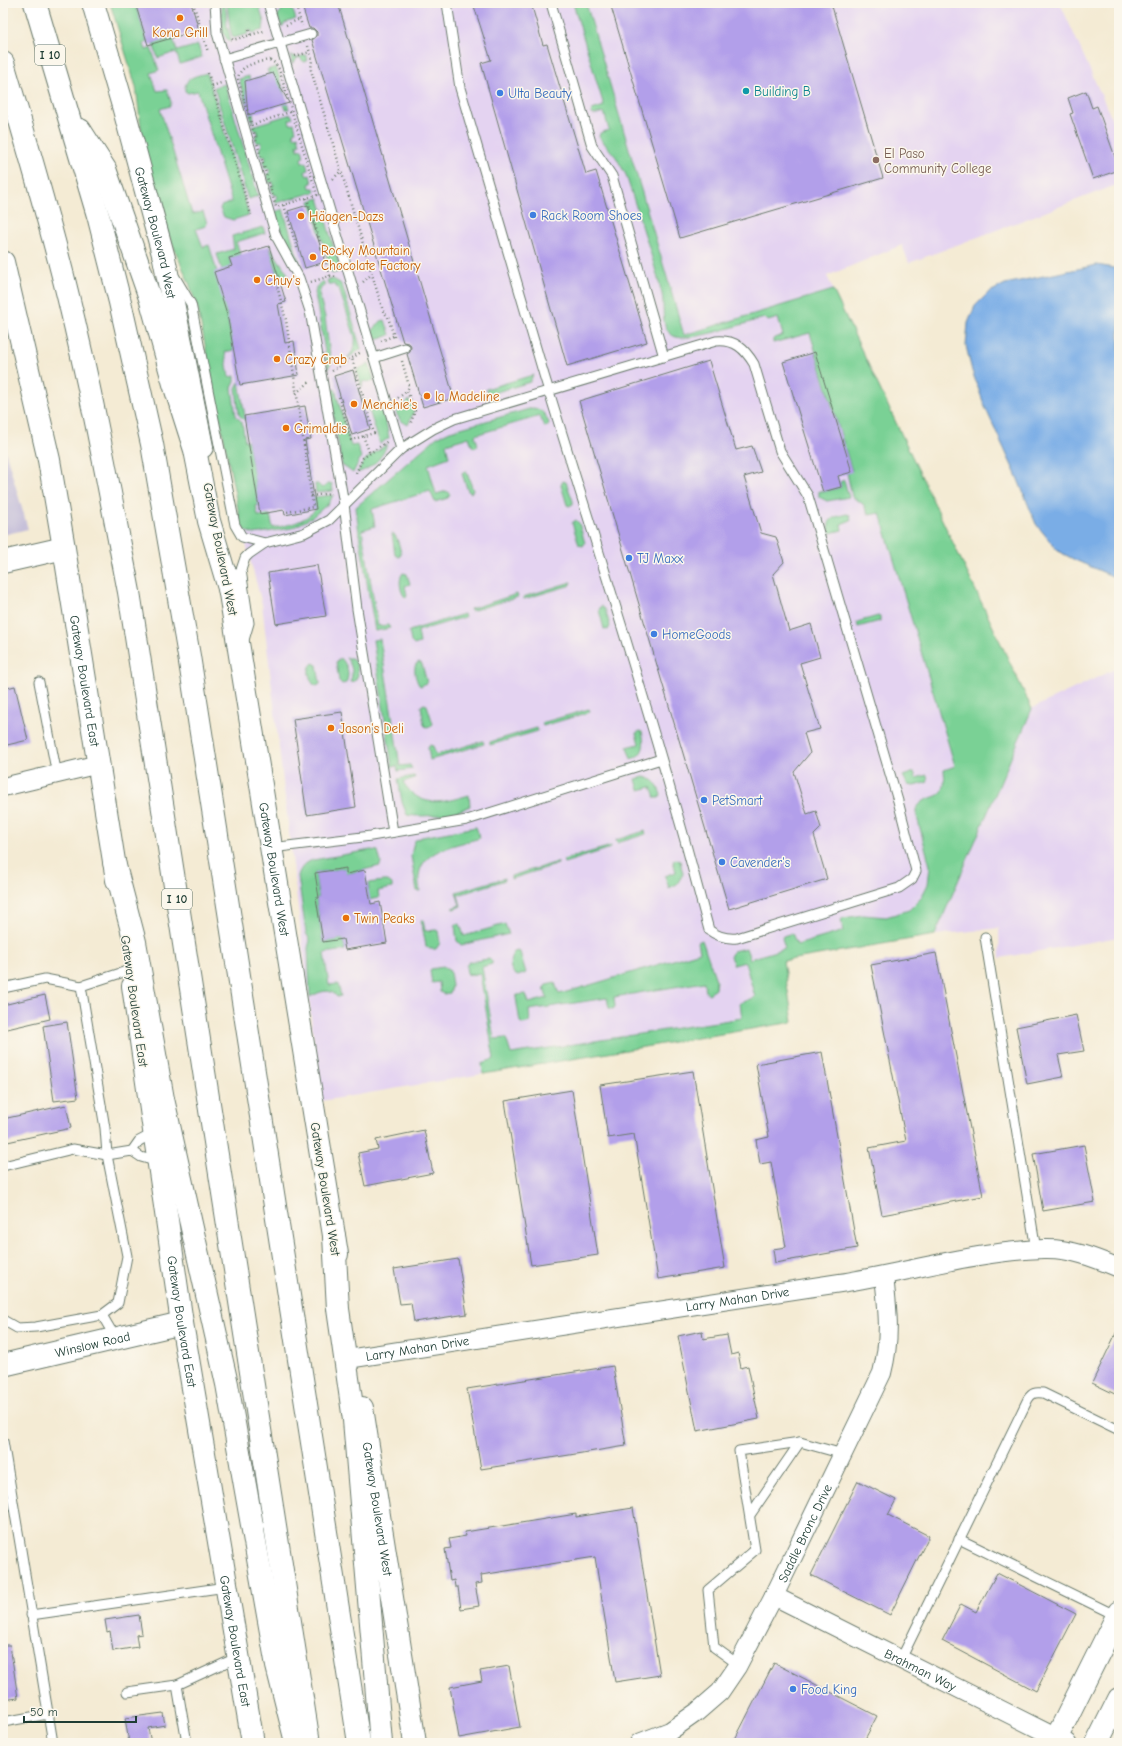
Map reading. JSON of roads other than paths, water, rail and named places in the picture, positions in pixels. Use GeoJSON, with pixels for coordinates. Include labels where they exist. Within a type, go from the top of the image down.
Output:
{"type":"FeatureCollection","features":[{"type":"Feature","properties":{"kind":"main road","name":"I 10"},"geometry":{"type":"LineString","coordinates":[[35,3],[99,219],[152,444],[188,656],[359,1743]]}},
{"type":"Feature","properties":{"kind":"main road","name":"Gateway Boulevard West"},"geometry":{"type":"LineString","coordinates":[[93,3],[123,106],[164,258],[231,595],[415,1743]]}},
{"type":"Feature","properties":{"kind":"main road","name":"I 10"},"geometry":{"type":"LineString","coordinates":[[3,63],[29,149],[68,296],[106,473],[129,592],[308,1743]]}},
{"type":"Feature","properties":{"kind":"main road"},"geometry":{"type":"LineString","coordinates":[[66,107],[105,169],[151,301],[174,384],[196,450],[209,521],[231,595]]}},
{"type":"Feature","properties":{"kind":"main road","name":"Gateway Boulevard East"},"geometry":{"type":"LineString","coordinates":[[3,262],[36,399],[64,548],[114,862],[135,942],[135,968],[154,1134],[182,1323],[252,1743]]}},
{"type":"Feature","properties":{"kind":"main road"},"geometry":{"type":"LineString","coordinates":[[3,562],[64,548]]}},
{"type":"Feature","properties":{"kind":"main road"},"geometry":{"type":"LineString","coordinates":[[135,968],[227,1384],[277,1666],[296,1743]]}},
{"type":"Feature","properties":{"kind":"main road"},"geometry":{"type":"LineString","coordinates":[[334,1236],[338,1309],[354,1420],[381,1743]]}},
{"type":"Feature","properties":{"kind":"main road","name":"Winslow Road"},"geometry":{"type":"LineString","coordinates":[[3,1365],[182,1323]]}},
{"type":"Feature","properties":{"kind":"main road"},"geometry":{"type":"LineString","coordinates":[[1060,1741],[1118,1614]]}},
{"type":"Feature","properties":{"kind":"main road"},"geometry":{"type":"LineString","coordinates":[[1097,1743],[1119,1699]]}},
{"type":"Feature","properties":{"kind":"street"},"geometry":{"type":"LineString","coordinates":[[3,787],[99,764]]}},
{"type":"Feature","properties":{"kind":"street","name":"Larry Mahan Drive"},"geometry":{"type":"LineString","coordinates":[[354,1358],[884,1276],[977,1257],[1036,1250],[1070,1252],[1094,1258],[1119,1268]]}},
{"type":"Feature","properties":{"kind":"street","name":"Saddle Bronc Drive"},"geometry":{"type":"LineString","coordinates":[[640,1743],[670,1731],[697,1712],[720,1692],[739,1665],[882,1373],[887,1354],[889,1316],[884,1276]]}},
{"type":"Feature","properties":{"kind":"street","name":"Brahman Way"},"geometry":{"type":"LineString","coordinates":[[774,1596],[901,1659],[1060,1741]]}},
{"type":"Feature","properties":{"kind":"lane"},"geometry":{"type":"LineString","coordinates":[[215,3],[217,33],[276,236],[298,276],[307,300],[344,504],[357,608],[393,832]]}},
{"type":"Feature","properties":{"kind":"lane"},"geometry":{"type":"LineString","coordinates":[[268,3],[402,450]]}},
{"type":"Feature","properties":{"kind":"lane"},"geometry":{"type":"LineString","coordinates":[[240,655],[249,623],[241,570],[245,558],[265,543],[313,530],[329,520],[402,450],[433,429],[454,419],[549,391],[664,357],[716,341],[725,340],[736,344],[747,352],[754,364],[780,451],[808,496],[898,801],[916,871],[912,879],[900,888],[737,938],[727,939],[718,936],[709,930],[661,759],[549,391],[460,88],[447,3]]}},
{"type":"Feature","properties":{"kind":"lane"},"geometry":{"type":"LineString","coordinates":[[551,3],[592,146],[612,176],[664,357]]}},
{"type":"Feature","properties":{"kind":"lane"},"geometry":{"type":"LineString","coordinates":[[224,59],[310,34]]}},
{"type":"Feature","properties":{"kind":"lane"},"geometry":{"type":"LineString","coordinates":[[164,258],[191,304],[235,524],[242,537],[265,543]]}},
{"type":"Feature","properties":{"kind":"lane"},"geometry":{"type":"LineString","coordinates":[[374,358],[405,348]]}},
{"type":"Feature","properties":{"kind":"lane"},"geometry":{"type":"LineString","coordinates":[[39,682],[57,775]]}},
{"type":"Feature","properties":{"kind":"lane"},"geometry":{"type":"LineString","coordinates":[[271,848],[371,836],[467,820],[661,759]]}},
{"type":"Feature","properties":{"kind":"lane"},"geometry":{"type":"LineString","coordinates":[[985,936],[1036,1250]]}},
{"type":"Feature","properties":{"kind":"lane"},"geometry":{"type":"LineString","coordinates":[[3,988],[45,979],[81,986],[135,968]]}},
{"type":"Feature","properties":{"kind":"lane"},"geometry":{"type":"LineString","coordinates":[[3,1320],[17,1328],[36,1326],[102,1315],[118,1303],[126,1256],[107,1155],[105,1128],[81,986]]}},
{"type":"Feature","properties":{"kind":"lane"},"geometry":{"type":"LineString","coordinates":[[132,1151],[139,1140],[154,1134]]}},
{"type":"Feature","properties":{"kind":"lane"},"geometry":{"type":"LineString","coordinates":[[3,1166],[73,1149],[107,1155],[132,1151],[141,1157],[148,1159],[158,1157]]}},
{"type":"Feature","properties":{"kind":"lane"},"geometry":{"type":"LineString","coordinates":[[102,1315],[116,1339]]}},
{"type":"Feature","properties":{"kind":"lane"},"geometry":{"type":"LineString","coordinates":[[901,1659],[1031,1394],[1037,1392],[1042,1393],[1119,1430]]}},
{"type":"Feature","properties":{"kind":"lane"},"geometry":{"type":"LineString","coordinates":[[3,1441],[53,1743]]}},
{"type":"Feature","properties":{"kind":"lane"},"geometry":{"type":"LineString","coordinates":[[739,1665],[714,1647],[708,1590],[755,1550],[739,1450],[800,1442],[843,1454]]}},
{"type":"Feature","properties":{"kind":"lane"},"geometry":{"type":"LineString","coordinates":[[750,1515],[800,1442]]}},
{"type":"Feature","properties":{"kind":"lane"},"geometry":{"type":"LineString","coordinates":[[959,1539],[1118,1614]]}},
{"type":"Feature","properties":{"kind":"lane"},"geometry":{"type":"LineString","coordinates":[[32,1615],[226,1587]]}},
{"type":"Feature","properties":{"kind":"lane"},"geometry":{"type":"LineString","coordinates":[[127,1692],[177,1685],[238,1657]]}},
{"type":"Feature","properties":{"kind":"lane"},"geometry":{"type":"LineString","coordinates":[[177,1685],[187,1743]]}},
{"type":"Feature","properties":{"kind":"lane"},"geometry":{"type":"LineString","coordinates":[[3,1722],[48,1714]]}},
{"type":"Feature","properties":{"kind":"water"},"geometry":{"type":"Polygon","coordinates":[[[1097,265],[1119,269],[1119,579],[1058,551],[1036,524],[1017,477],[985,407],[972,371],[966,346],[968,323],[975,306],[988,293],[1005,284],[1097,265]]]}},
{"type":"Feature","properties":{"kind":"place","name":"Kona Grill"},"geometry":{"type":"Point","coordinates":[180,18]}},
{"type":"Feature","properties":{"kind":"place","name":"Building B"},"geometry":{"type":"Point","coordinates":[746,91]}},
{"type":"Feature","properties":{"kind":"place","name":"Ulta Beauty"},"geometry":{"type":"Point","coordinates":[500,93]}},
{"type":"Feature","properties":{"kind":"place","name":"El Paso Community College"},"geometry":{"type":"Point","coordinates":[876,160]}},
{"type":"Feature","properties":{"kind":"place","name":"Rack Room Shoes"},"geometry":{"type":"Point","coordinates":[533,215]}},
{"type":"Feature","properties":{"kind":"place","name":"Häagen-Dazs"},"geometry":{"type":"Point","coordinates":[301,216]}},
{"type":"Feature","properties":{"kind":"place","name":"Rocky Mountain Chocolate Factory"},"geometry":{"type":"Point","coordinates":[313,257]}},
{"type":"Feature","properties":{"kind":"place","name":"Chuy's"},"geometry":{"type":"Point","coordinates":[257,280]}},
{"type":"Feature","properties":{"kind":"place","name":"Crazy Crab"},"geometry":{"type":"Point","coordinates":[277,359]}},
{"type":"Feature","properties":{"kind":"place","name":"la Madeline"},"geometry":{"type":"Point","coordinates":[427,396]}},
{"type":"Feature","properties":{"kind":"place","name":"Menchie's"},"geometry":{"type":"Point","coordinates":[354,404]}},
{"type":"Feature","properties":{"kind":"place","name":"Grimaldis"},"geometry":{"type":"Point","coordinates":[286,428]}},
{"type":"Feature","properties":{"kind":"place","name":"TJ Maxx"},"geometry":{"type":"Point","coordinates":[629,558]}},
{"type":"Feature","properties":{"kind":"place","name":"HomeGoods"},"geometry":{"type":"Point","coordinates":[654,634]}},
{"type":"Feature","properties":{"kind":"place","name":"Jason's Deli"},"geometry":{"type":"Point","coordinates":[331,728]}},
{"type":"Feature","properties":{"kind":"place","name":"PetSmart"},"geometry":{"type":"Point","coordinates":[704,800]}},
{"type":"Feature","properties":{"kind":"place","name":"Cavender's"},"geometry":{"type":"Point","coordinates":[722,862]}},
{"type":"Feature","properties":{"kind":"place","name":"Twin Peaks"},"geometry":{"type":"Point","coordinates":[346,918]}},
{"type":"Feature","properties":{"kind":"place","name":"Food King"},"geometry":{"type":"Point","coordinates":[793,1689]}}]}
